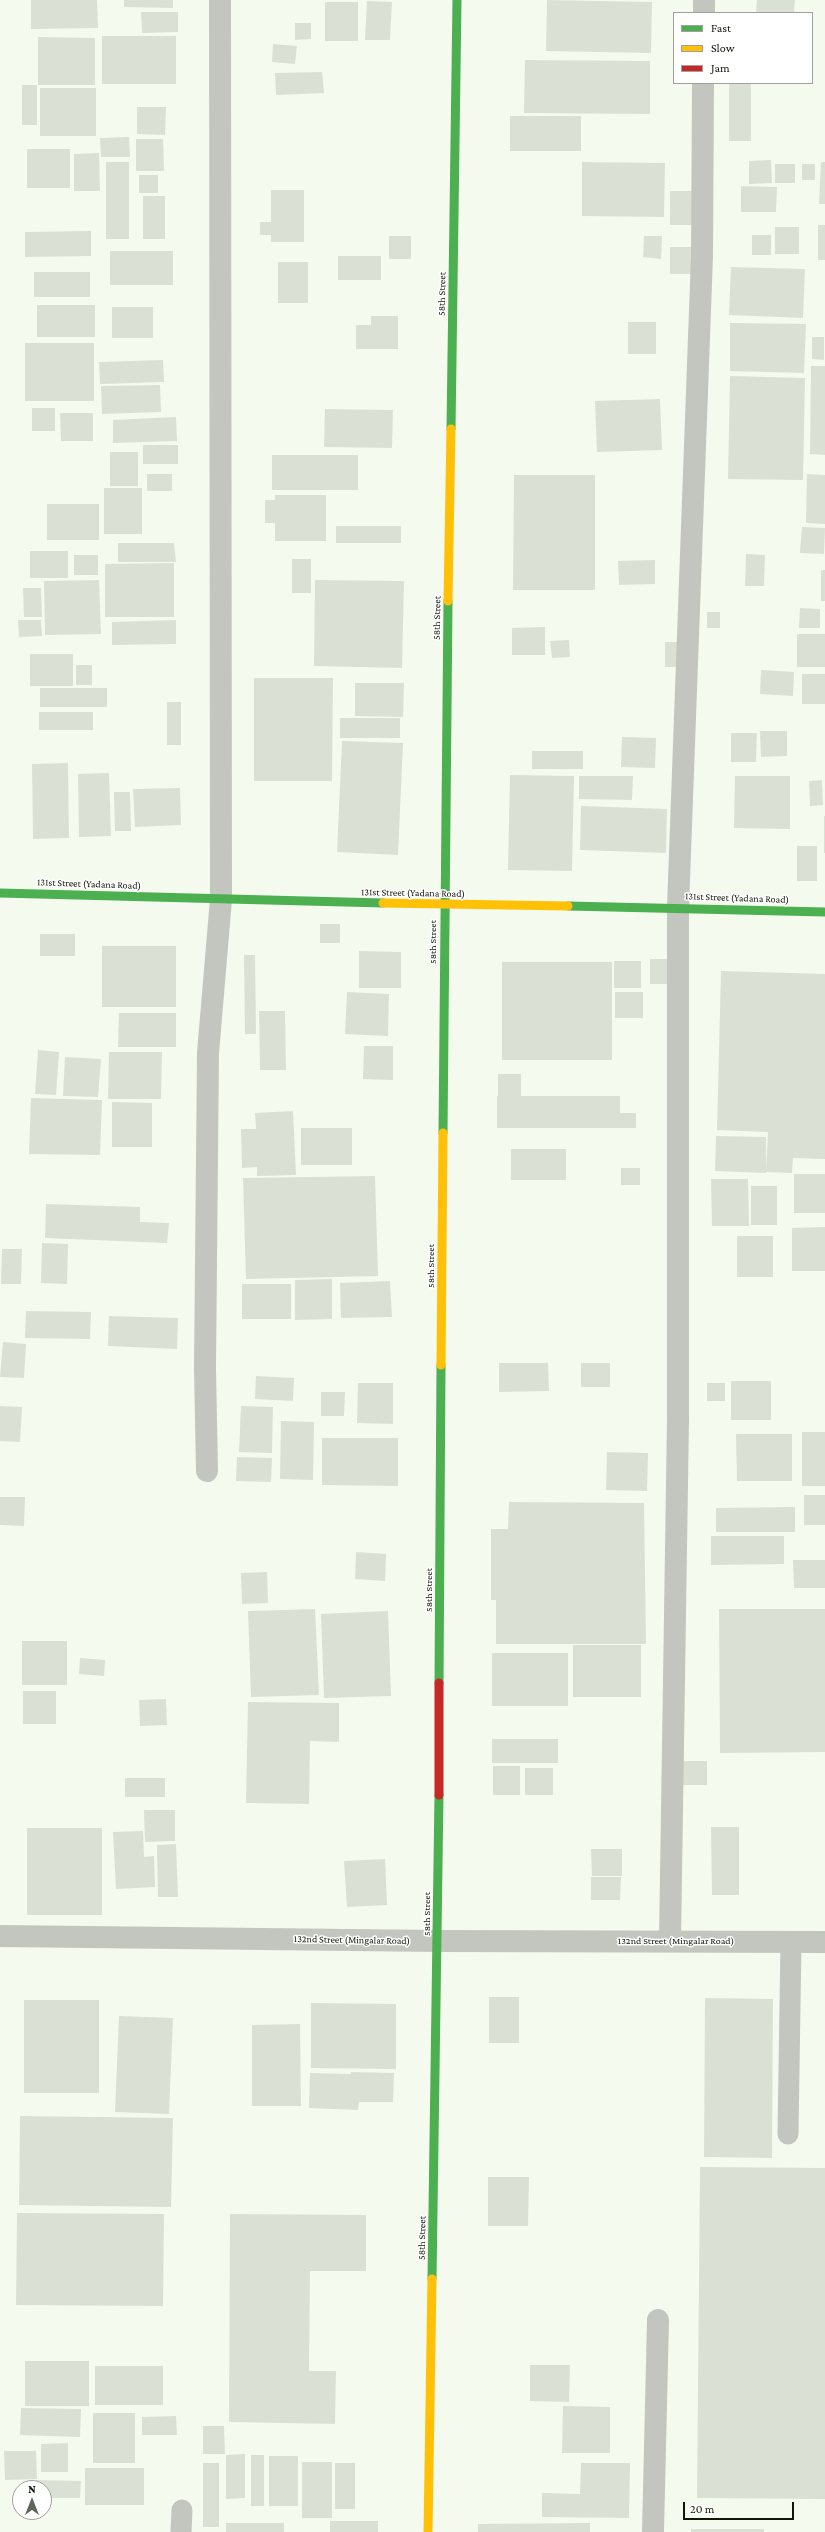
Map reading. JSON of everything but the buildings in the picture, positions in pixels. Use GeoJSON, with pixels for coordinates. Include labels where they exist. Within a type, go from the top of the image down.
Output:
{"type":"FeatureCollection","features":[{"type":"Feature","properties":{"kind":"main road","name":"58th Street"},"geometry":{"type":"LineString","coordinates":[[428,2532],[438,1941],[444,905],[457,0]]}},
{"type":"Feature","properties":{"kind":"main road","name":"131st Street (Yadana Road)"},"geometry":{"type":"LineString","coordinates":[[0,893],[444,905],[678,907],[825,912]]}},
{"type":"Feature","properties":{"kind":"street"},"geometry":{"type":"LineString","coordinates":[[207,1471],[205,1360],[208,1053],[221,899],[220,0]]}},
{"type":"Feature","properties":{"kind":"street"},"geometry":{"type":"LineString","coordinates":[[704,0],[704,12]]}},
{"type":"Feature","properties":{"kind":"street"},"geometry":{"type":"LineString","coordinates":[[670,1940],[678,1419],[678,907],[702,256],[703,84]]}},
{"type":"Feature","properties":{"kind":"street","name":"132nd Street (Mingalar Road)"},"geometry":{"type":"LineString","coordinates":[[0,1936],[438,1941],[670,1940],[825,1942]]}},
{"type":"Feature","properties":{"kind":"street"},"geometry":{"type":"LineString","coordinates":[[654,2532],[658,2320]]}},
{"type":"Feature","properties":{"kind":"lane"},"geometry":{"type":"LineString","coordinates":[[788,2134],[791,1942]]}},
{"type":"Feature","properties":{"kind":"lane"},"geometry":{"type":"LineString","coordinates":[[181,2532],[182,2510]]}},
{"type":"Feature","properties":{"kind":"traffic: fast"},"geometry":{"type":"LineString","coordinates":[[451,429],[457,0]]}},
{"type":"Feature","properties":{"kind":"traffic: fast"},"geometry":{"type":"LineString","coordinates":[[443,1133],[448,601]]}},
{"type":"Feature","properties":{"kind":"traffic: fast"},"geometry":{"type":"LineString","coordinates":[[0,893],[383,903]]}},
{"type":"Feature","properties":{"kind":"traffic: fast"},"geometry":{"type":"LineString","coordinates":[[568,906],[825,912]]}},
{"type":"Feature","properties":{"kind":"traffic: fast"},"geometry":{"type":"LineString","coordinates":[[439,1683],[441,1365]]}},
{"type":"Feature","properties":{"kind":"traffic: fast"},"geometry":{"type":"LineString","coordinates":[[432,2279],[439,1795]]}},
{"type":"Feature","properties":{"kind":"traffic: slow"},"geometry":{"type":"LineString","coordinates":[[448,601],[451,429]]}},
{"type":"Feature","properties":{"kind":"traffic: slow"},"geometry":{"type":"LineString","coordinates":[[383,903],[568,906]]}},
{"type":"Feature","properties":{"kind":"traffic: slow"},"geometry":{"type":"LineString","coordinates":[[441,1365],[443,1133]]}},
{"type":"Feature","properties":{"kind":"traffic: slow"},"geometry":{"type":"LineString","coordinates":[[428,2532],[432,2279]]}},
{"type":"Feature","properties":{"kind":"traffic: jam"},"geometry":{"type":"LineString","coordinates":[[439,1683],[439,1795]]}}]}
